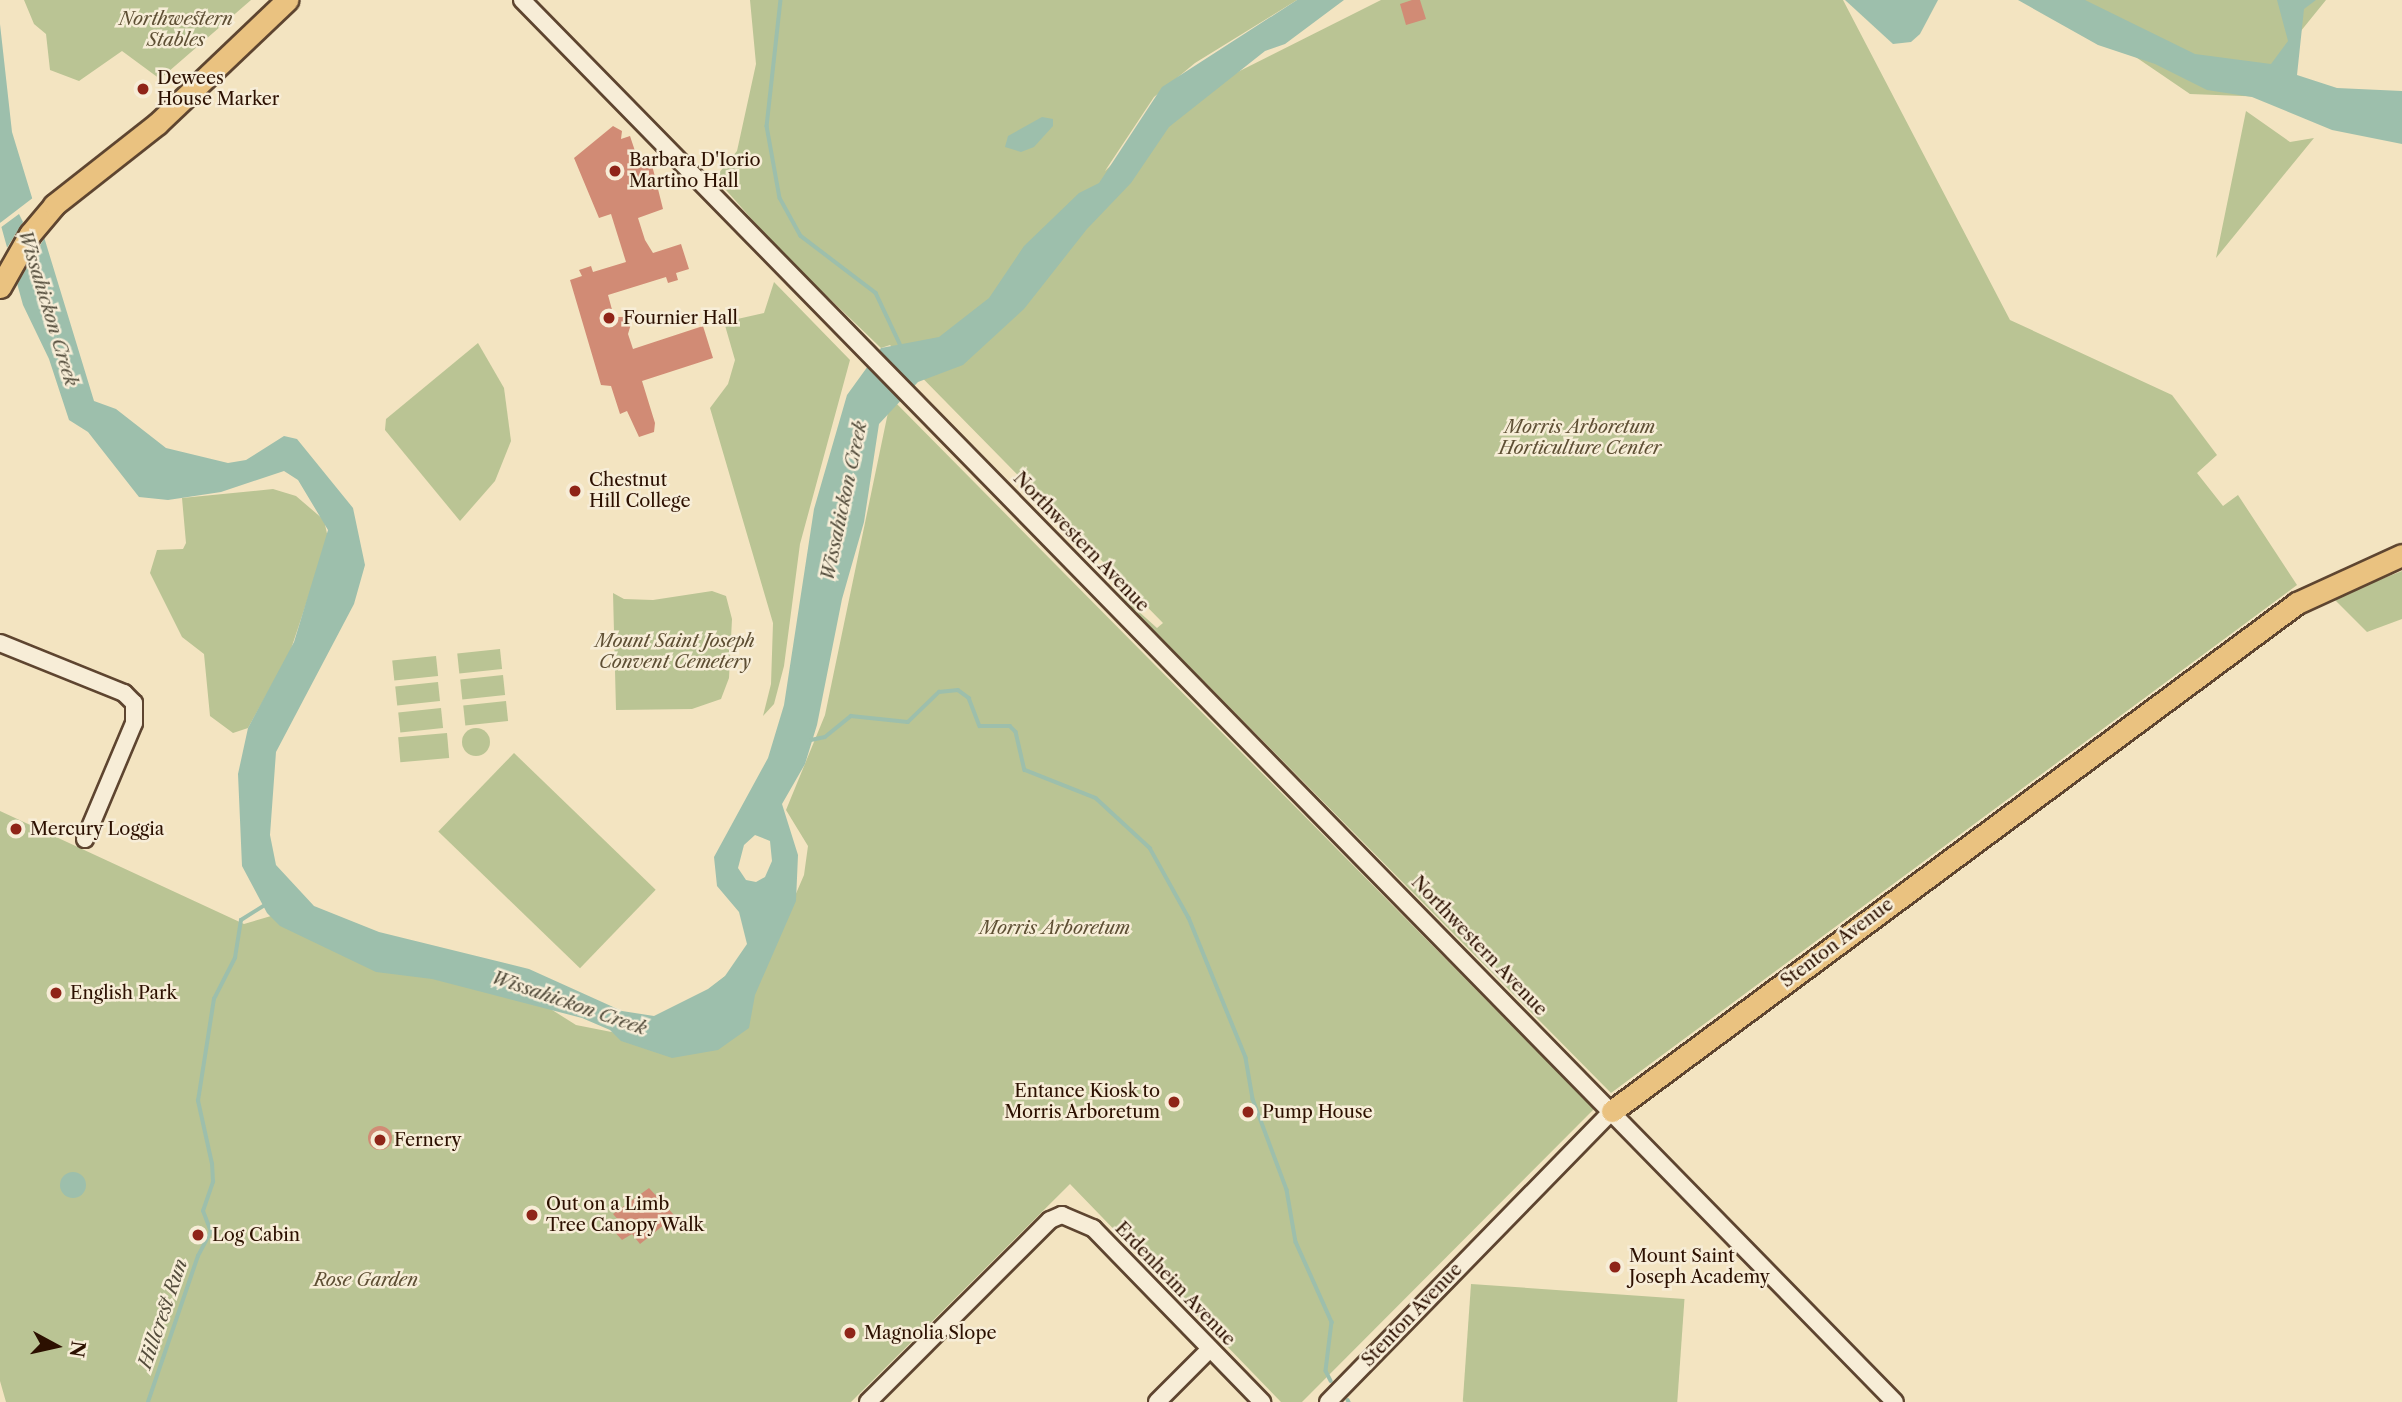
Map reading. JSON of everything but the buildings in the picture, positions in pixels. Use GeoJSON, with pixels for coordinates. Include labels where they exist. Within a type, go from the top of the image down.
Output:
{"type":"FeatureCollection","features":[{"type":"Feature","properties":{"kind":"main road"},"geometry":{"type":"LineString","coordinates":[[0,287],[43,217],[126,148],[287,0]]}},
{"type":"Feature","properties":{"kind":"main road","name":"Stenton Avenue"},"geometry":{"type":"LineString","coordinates":[[1612,1111],[2297,603],[2402,555]]}},
{"type":"Feature","properties":{"kind":"street","name":"Northwestern Avenue"},"geometry":{"type":"LineString","coordinates":[[522,0],[1895,1402]]}},
{"type":"Feature","properties":{"kind":"street"},"geometry":{"type":"LineString","coordinates":[[0,643],[124,693],[134,703],[134,723],[85,839]]}},
{"type":"Feature","properties":{"kind":"street","name":"Stenton Avenue"},"geometry":{"type":"LineString","coordinates":[[1328,1402],[1612,1111]]}},
{"type":"Feature","properties":{"kind":"street","name":"Erdenheim Avenue"},"geometry":{"type":"LineString","coordinates":[[868,1402],[1050,1220],[1062,1214],[1084,1221],[1262,1402]]}},
{"type":"Feature","properties":{"kind":"street"},"geometry":{"type":"LineString","coordinates":[[1157,1402],[1210,1349]]}},
{"type":"Feature","properties":{"kind":"green space","name":"Northwestern Stables"},"geometry":{"type":"Polygon","coordinates":[[[24,0],[251,0],[160,79],[122,51],[79,81],[50,70],[46,34],[34,24],[24,0]]]}},
{"type":"Feature","properties":{"kind":"green space","name":"Morris Arboretum Horticulture Center"},"geometry":{"type":"Polygon","coordinates":[[[750,0],[1297,0],[1195,63],[1154,97],[1105,171],[1176,103],[1381,0],[1843,0],[2010,320],[2172,395],[2217,455],[2197,473],[2223,506],[2238,495],[2297,585],[1611,1093],[1106,582],[1157,628],[1163,623],[890,345],[881,348],[779,250],[726,190],[718,174],[737,151],[756,64],[750,0]]]}},
{"type":"Feature","properties":{"kind":"green space"},"geometry":{"type":"Polygon","coordinates":[[[2052,0],[2326,0],[2296,37],[2296,98],[2190,94],[2052,0]]]}},
{"type":"Feature","properties":{"kind":"green space"},"geometry":{"type":"Polygon","coordinates":[[[2246,111],[2290,142],[2314,138],[2216,258],[2246,111]]]}},
{"type":"Feature","properties":{"kind":"green space"},"geometry":{"type":"Polygon","coordinates":[[[774,282],[850,360],[800,544],[784,666],[774,704],[763,716],[771,684],[773,623],[710,408],[728,384],[735,360],[724,322],[764,313],[774,282]]]}},
{"type":"Feature","properties":{"kind":"green space"},"geometry":{"type":"Polygon","coordinates":[[[478,343],[504,388],[511,441],[495,481],[460,521],[385,430],[386,419],[478,343]]]}},
{"type":"Feature","properties":{"kind":"green space","name":"Morris Arboretum"},"geometry":{"type":"Polygon","coordinates":[[[891,398],[1594,1109],[1302,1402],[1281,1402],[1070,1184],[851,1402],[6,1402],[0,1381],[0,811],[244,924],[271,916],[503,979],[576,1025],[647,1039],[779,933],[804,875],[808,846],[786,810],[825,715],[891,398]]]}},
{"type":"Feature","properties":{"kind":"green space"},"geometry":{"type":"Polygon","coordinates":[[[273,489],[296,496],[324,520],[328,538],[290,652],[248,728],[233,733],[210,716],[204,654],[182,637],[150,573],[157,550],[183,549],[186,543],[182,498],[273,489]]]}},
{"type":"Feature","properties":{"kind":"green space"},"geometry":{"type":"Polygon","coordinates":[[[2402,571],[2402,619],[2367,632],[2333,598],[2402,571]]]}},
{"type":"Feature","properties":{"kind":"green space","name":"Mount Saint Joseph Convent Cemetery"},"geometry":{"type":"Polygon","coordinates":[[[712,591],[726,596],[732,619],[729,678],[721,699],[692,709],[616,710],[613,593],[624,599],[653,600],[712,591]]]}},
{"type":"Feature","properties":{"kind":"green space"},"geometry":{"type":"Polygon","coordinates":[[[500,649],[502,669],[459,673],[457,653],[500,649]]]}},
{"type":"Feature","properties":{"kind":"green space"},"geometry":{"type":"Polygon","coordinates":[[[436,656],[438,676],[394,680],[392,661],[436,656]]]}},
{"type":"Feature","properties":{"kind":"green space"},"geometry":{"type":"Polygon","coordinates":[[[503,675],[505,695],[462,699],[460,679],[503,675]]]}},
{"type":"Feature","properties":{"kind":"green space"},"geometry":{"type":"Polygon","coordinates":[[[438,682],[440,701],[397,705],[395,686],[438,682]]]}},
{"type":"Feature","properties":{"kind":"green space"},"geometry":{"type":"Polygon","coordinates":[[[506,701],[508,721],[465,725],[463,705],[506,701]]]}},
{"type":"Feature","properties":{"kind":"green space"},"geometry":{"type":"Polygon","coordinates":[[[441,708],[443,728],[400,732],[398,712],[441,708]]]}},
{"type":"Feature","properties":{"kind":"green space"},"geometry":{"type":"Polygon","coordinates":[[[476,728],[486,732],[490,742],[486,752],[476,756],[466,752],[462,742],[466,732],[476,728]]]}},
{"type":"Feature","properties":{"kind":"green space"},"geometry":{"type":"Polygon","coordinates":[[[447,733],[449,758],[400,762],[398,737],[447,733]]]}},
{"type":"Feature","properties":{"kind":"green space"},"geometry":{"type":"Polygon","coordinates":[[[514,753],[656,890],[580,968],[438,831],[514,753]]]}},
{"type":"Feature","properties":{"kind":"green space"},"geometry":{"type":"Polygon","coordinates":[[[1471,1284],[1684,1299],[1677,1402],[1463,1402],[1471,1284]]]}},
{"type":"Feature","properties":{"kind":"water","name":"Wissahickon Creek"},"geometry":{"type":"Polygon","coordinates":[[[1297,0],[1344,0],[1285,44],[1265,51],[1169,127],[1131,183],[1087,229],[1024,309],[963,365],[918,382],[879,424],[864,522],[842,599],[817,725],[805,764],[782,804],[798,855],[796,901],[755,995],[749,1028],[718,1050],[672,1058],[621,1041],[610,1030],[582,1018],[432,979],[376,972],[280,926],[267,913],[242,866],[238,774],[248,728],[294,642],[328,530],[298,480],[284,471],[221,492],[168,500],[139,497],[88,432],[69,420],[49,359],[23,305],[0,222],[0,24],[12,132],[94,401],[116,409],[166,448],[228,463],[246,460],[284,436],[297,439],[353,508],[365,565],[354,604],[276,752],[270,835],[276,865],[314,906],[379,932],[529,969],[622,1011],[654,1016],[708,989],[725,976],[747,944],[739,912],[717,886],[714,857],[768,758],[784,705],[814,509],[847,395],[881,348],[939,337],[989,298],[1024,246],[1079,193],[1099,183],[1162,87],[1297,0]],[[755,835],[744,845],[738,868],[746,880],[756,882],[765,877],[772,861],[770,841],[755,835]]]}},
{"type":"Feature","properties":{"kind":"water"},"geometry":{"type":"Polygon","coordinates":[[[1845,0],[1938,0],[1920,34],[1911,42],[1893,44],[1845,0]]]}},
{"type":"Feature","properties":{"kind":"water"},"geometry":{"type":"Polygon","coordinates":[[[2018,0],[2085,0],[2195,54],[2271,64],[2288,41],[2277,0],[2316,0],[2304,9],[2297,75],[2337,88],[2402,91],[2402,144],[2332,130],[2252,97],[2207,90],[2155,64],[2098,45],[2018,0]]]}},
{"type":"Feature","properties":{"kind":"water"},"geometry":{"type":"Polygon","coordinates":[[[1042,117],[1053,119],[1053,126],[1034,147],[1021,152],[1005,147],[1008,136],[1042,117]]]}},
{"type":"Feature","properties":{"kind":"water"},"geometry":{"type":"Polygon","coordinates":[[[73,1172],[83,1175],[86,1185],[83,1195],[73,1198],[63,1195],[60,1185],[63,1175],[73,1172]]]}},
{"type":"Feature","properties":{"kind":"pier"},"geometry":{"type":"Polygon","coordinates":[[[34,197],[45,237],[15,288],[5,251],[23,222],[19,214],[0,228],[0,223],[34,197]]]}},
{"type":"Feature","properties":{"kind":"waterway"},"geometry":{"type":"LineString","coordinates":[[781,0],[767,126],[780,198],[801,236],[876,293],[901,346]]}},
{"type":"Feature","properties":{"kind":"waterway"},"geometry":{"type":"LineString","coordinates":[[811,740],[825,737],[851,716],[908,722],[939,692],[958,690],[969,698],[980,726],[1010,726],[1016,732],[1025,770],[1096,798],[1150,848],[1189,918],[1246,1058],[1253,1099],[1287,1190],[1296,1242],[1332,1322],[1326,1371],[1331,1381]]}},
{"type":"Feature","properties":{"kind":"waterway","name":"Hillcrest Run"},"geometry":{"type":"LineString","coordinates":[[148,1402],[198,1256],[211,1232],[203,1211],[213,1182],[212,1164],[198,1101],[214,999],[235,958],[241,920],[265,905]]}},
{"type":"Feature","properties":{"kind":"place","name":"Dewees House Marker"},"geometry":{"type":"Point","coordinates":[143,89]}},
{"type":"Feature","properties":{"kind":"place","name":"Barbara D'Iorio Martino Hall"},"geometry":{"type":"Point","coordinates":[615,171]}},
{"type":"Feature","properties":{"kind":"place","name":"Fournier Hall"},"geometry":{"type":"Point","coordinates":[609,318]}},
{"type":"Feature","properties":{"kind":"place","name":"Chestnut Hill College"},"geometry":{"type":"Point","coordinates":[575,491]}},
{"type":"Feature","properties":{"kind":"place","name":"Mercury Loggia"},"geometry":{"type":"Point","coordinates":[16,829]}},
{"type":"Feature","properties":{"kind":"place","name":"English Park"},"geometry":{"type":"Point","coordinates":[56,993]}},
{"type":"Feature","properties":{"kind":"place","name":"Entance Kiosk to Morris Arboretum"},"geometry":{"type":"Point","coordinates":[1174,1102]}},
{"type":"Feature","properties":{"kind":"place","name":"Pump House"},"geometry":{"type":"Point","coordinates":[1248,1112]}},
{"type":"Feature","properties":{"kind":"place","name":"Fernery"},"geometry":{"type":"Point","coordinates":[380,1140]}},
{"type":"Feature","properties":{"kind":"place","name":"Out on a Limb Tree Canopy Walk"},"geometry":{"type":"Point","coordinates":[532,1215]}},
{"type":"Feature","properties":{"kind":"place","name":"Log Cabin"},"geometry":{"type":"Point","coordinates":[198,1235]}},
{"type":"Feature","properties":{"kind":"place","name":"Mount Saint Joseph Academy"},"geometry":{"type":"Point","coordinates":[1615,1267]}},
{"type":"Feature","properties":{"kind":"place","name":"Magnolia Slope"},"geometry":{"type":"Point","coordinates":[850,1333]}},
{"type":"Feature","properties":{"kind":"park label","name":"Rose Garden"},"geometry":{"type":"Point","coordinates":[366,1280]}}]}
